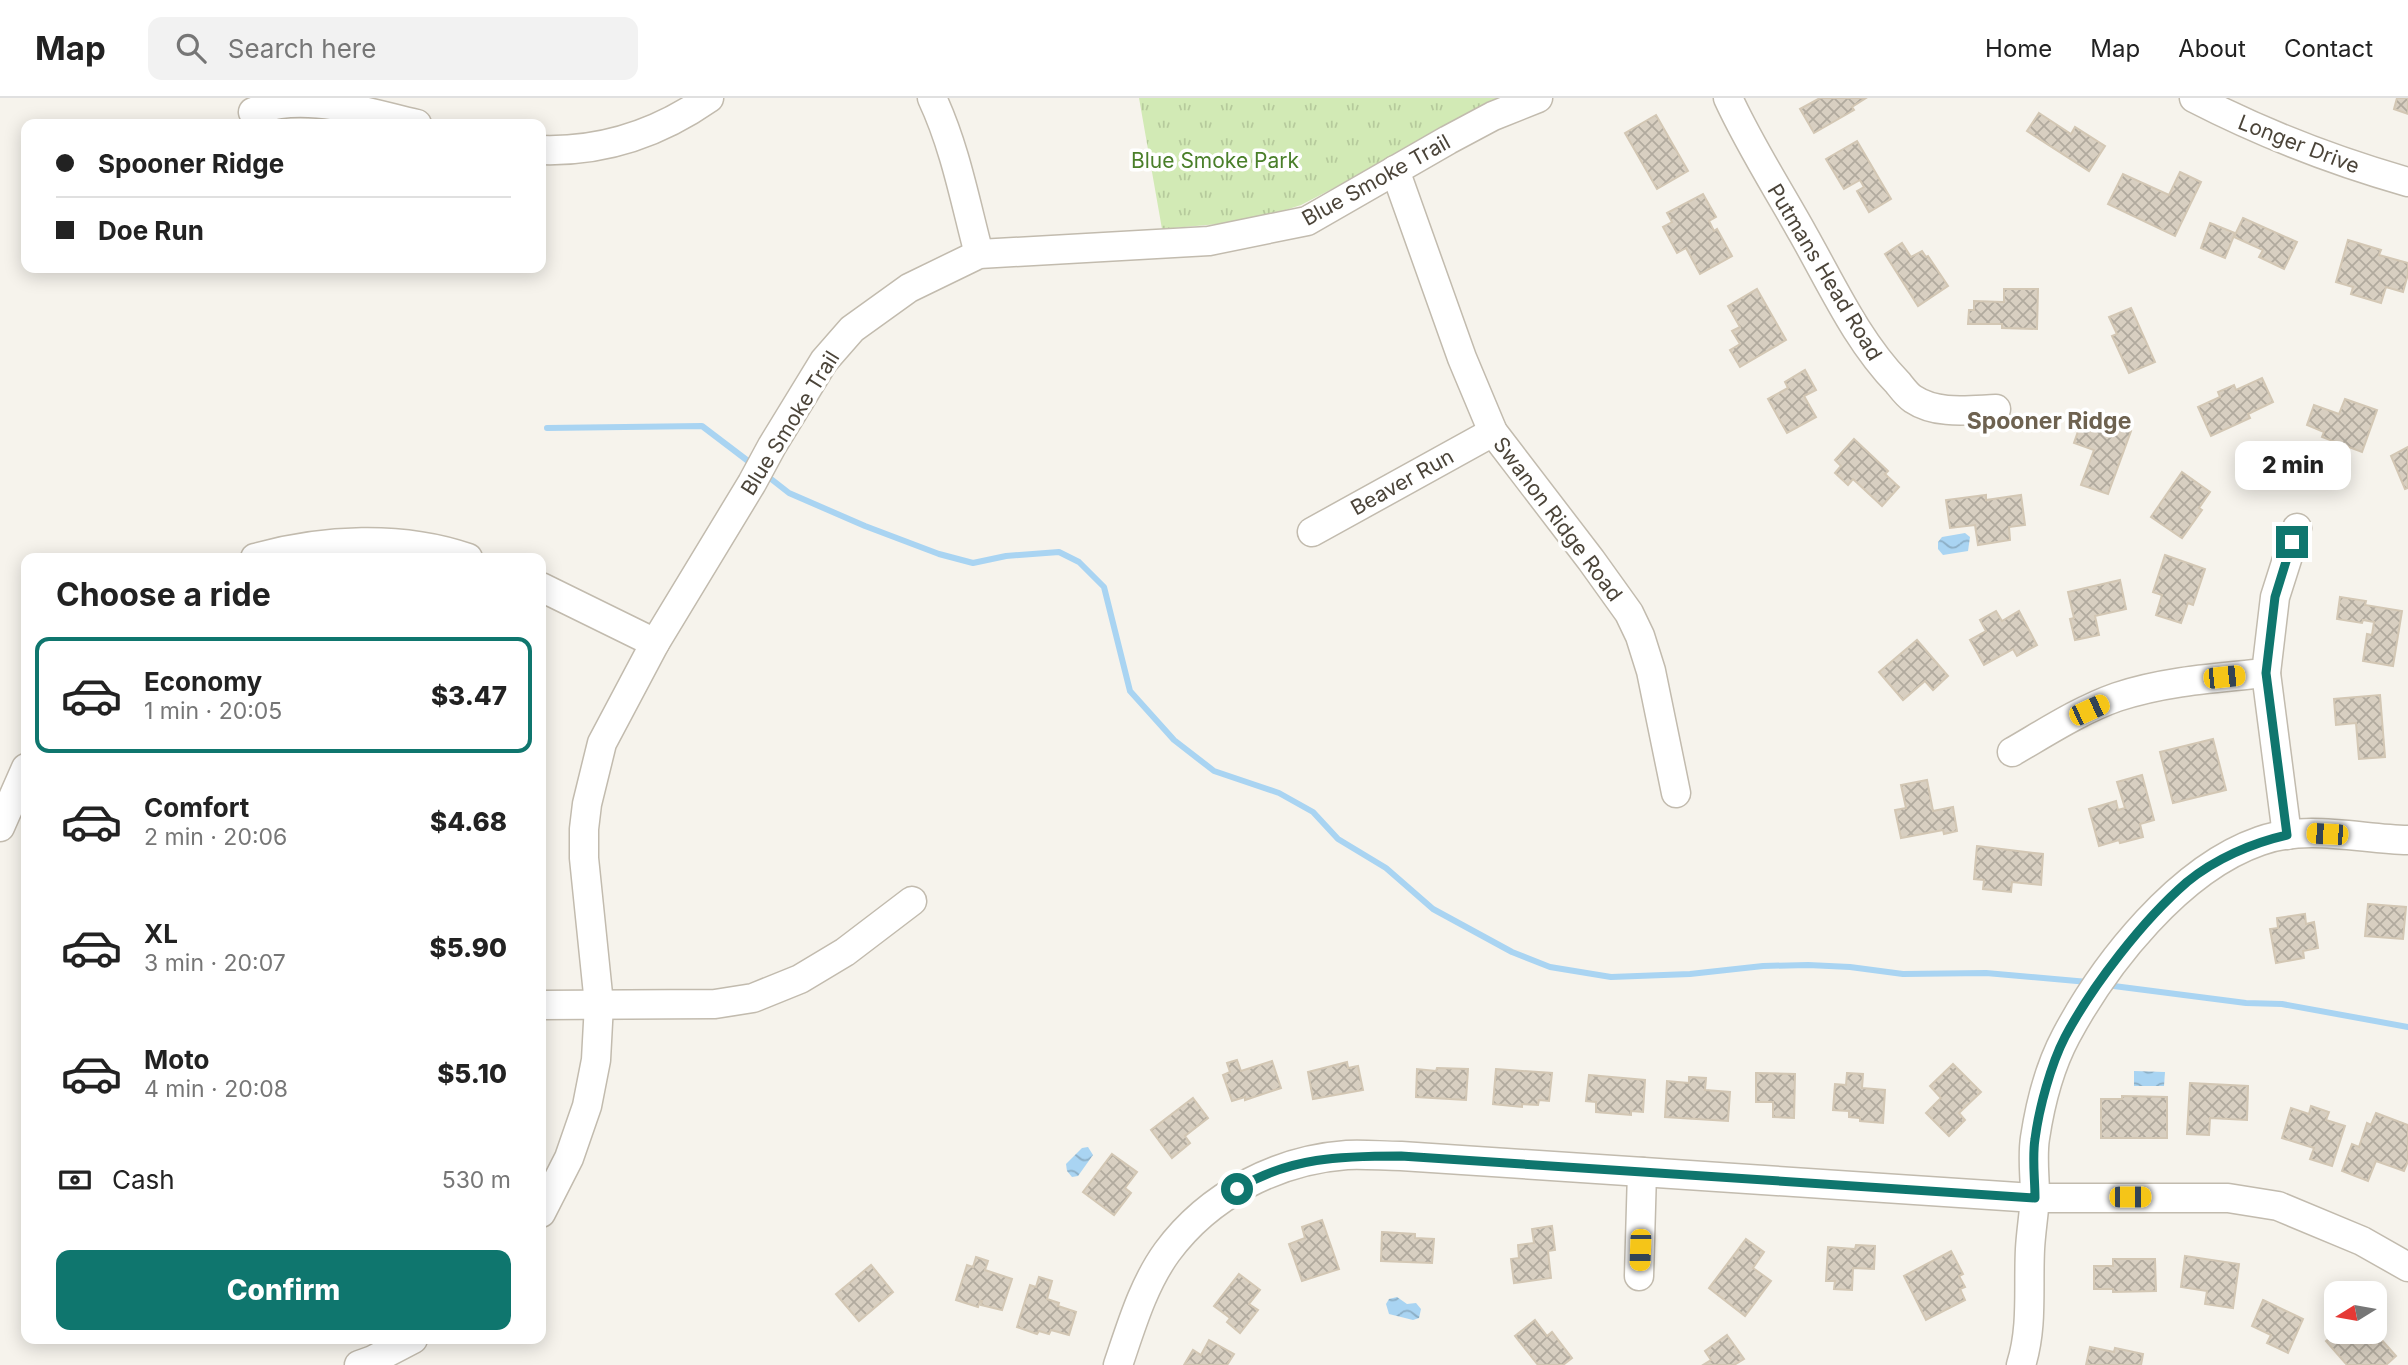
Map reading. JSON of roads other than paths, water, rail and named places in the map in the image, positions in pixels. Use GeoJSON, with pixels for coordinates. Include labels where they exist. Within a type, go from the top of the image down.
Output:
{"type":"FeatureCollection","features":[{"type":"Feature","properties":{"kind":"street"},"geometry":{"type":"LineString","coordinates":[[546,150],[570,151],[605,146],[643,135],[684,116],[709,98]]}},
{"type":"Feature","properties":{"kind":"street"},"geometry":{"type":"LineString","coordinates":[[932,98],[944,123],[979,254]]}},
{"type":"Feature","properties":{"kind":"street","name":"Blue Smoke Trail"},"geometry":{"type":"LineString","coordinates":[[546,1203],[569,1158],[587,1106],[596,1060],[599,1004],[584,858],[587,804],[602,743],[655,643],[765,458],[824,361],[852,329],[909,288],[979,254],[1209,241],[1307,221],[1493,116],[1538,98]]}},
{"type":"Feature","properties":{"kind":"street","name":"Putmans Head Road"},"geometry":{"type":"LineString","coordinates":[[1728,98],[1767,176],[1849,317],[1881,366],[1912,398],[1928,406],[1953,410],[1996,409]]}},
{"type":"Feature","properties":{"kind":"street","name":"Longer Drive"},"geometry":{"type":"LineString","coordinates":[[2194,98],[2242,123],[2343,162],[2408,182]]}},
{"type":"Feature","properties":{"kind":"street"},"geometry":{"type":"LineString","coordinates":[[253,112],[277,104],[305,103],[394,119]]}},
{"type":"Feature","properties":{"kind":"street","name":"Swanon Ridge Road"},"geometry":{"type":"LineString","coordinates":[[1395,170],[1462,358],[1493,432],[1591,560],[1629,613],[1640,636],[1651,671],[1676,793]]}},
{"type":"Feature","properties":{"kind":"street","name":"Beaver Run"},"geometry":{"type":"LineString","coordinates":[[1312,532],[1493,432]]}},
{"type":"Feature","properties":{"kind":"street"},"geometry":{"type":"LineString","coordinates":[[2287,835],[2266,673],[2275,597],[2297,528]]}},
{"type":"Feature","properties":{"kind":"street"},"geometry":{"type":"LineString","coordinates":[[277,553],[355,542],[444,553]]}},
{"type":"Feature","properties":{"kind":"street"},"geometry":{"type":"LineString","coordinates":[[546,589],[655,643]]}},
{"type":"Feature","properties":{"kind":"street"},"geometry":{"type":"LineString","coordinates":[[2012,752],[2062,723],[2115,698],[2188,681],[2266,673]]}},
{"type":"Feature","properties":{"kind":"street"},"geometry":{"type":"LineString","coordinates":[[0,827],[21,779]]}},
{"type":"Feature","properties":{"kind":"street"},"geometry":{"type":"LineString","coordinates":[[2021,1365],[2030,1317],[2035,1140],[2048,1084],[2065,1038],[2103,979],[2149,921],[2187,882],[2209,867],[2260,841],[2303,833],[2408,840]]}},
{"type":"Feature","properties":{"kind":"street"},"geometry":{"type":"LineString","coordinates":[[546,1005],[715,1004],[753,998],[800,979],[845,952],[912,901]]}},
{"type":"Feature","properties":{"kind":"street"},"geometry":{"type":"LineString","coordinates":[[1118,1365],[1142,1300],[1167,1252],[1185,1232],[1224,1197],[1249,1181],[1296,1164],[1347,1155],[1401,1156],[2035,1198],[2215,1198],[2272,1204],[2362,1241],[2408,1267]]}},
{"type":"Feature","properties":{"kind":"street"},"geometry":{"type":"LineString","coordinates":[[1639,1276],[1642,1172]]}},
{"type":"Feature","properties":{"kind":"street"},"geometry":{"type":"LineString","coordinates":[[359,1365],[403,1344]]}},
{"type":"Feature","properties":{"kind":"water"},"geometry":{"type":"Polygon","coordinates":[[[1965,533],[1970,537],[1968,551],[1943,555],[1938,549],[1938,542],[1942,537],[1965,533]]]}},
{"type":"Feature","properties":{"kind":"water"},"geometry":{"type":"Polygon","coordinates":[[[2134,1071],[2165,1072],[2164,1086],[2134,1086],[2134,1071]]]}},
{"type":"Feature","properties":{"kind":"water"},"geometry":{"type":"Polygon","coordinates":[[[1088,1147],[1093,1155],[1078,1176],[1072,1177],[1066,1164],[1082,1148],[1088,1147]]]}},
{"type":"Feature","properties":{"kind":"water"},"geometry":{"type":"Polygon","coordinates":[[[1397,1297],[1407,1304],[1416,1303],[1421,1309],[1419,1318],[1413,1320],[1389,1314],[1386,1304],[1389,1299],[1397,1297]]]}},
{"type":"Feature","properties":{"kind":"waterway"},"geometry":{"type":"LineString","coordinates":[[547,428],[702,426],[752,464]]}},
{"type":"Feature","properties":{"kind":"waterway"},"geometry":{"type":"LineString","coordinates":[[766,475],[789,493],[939,554],[973,563],[1006,556],[1059,552],[1079,562],[1104,587],[1130,691],[1174,740],[1214,771],[1279,793],[1313,812],[1338,839],[1386,868],[1433,909],[1512,952],[1550,967],[1611,977],[1808,965],[1903,974],[1986,973],[2088,982]]}},
{"type":"Feature","properties":{"kind":"waterway"},"geometry":{"type":"LineString","coordinates":[[2106,985],[2246,1003],[2282,1004],[2408,1027]]}},
{"type":"Feature","properties":{"kind":"district","name":"Spooner Ridge"},"geometry":{"type":"Point","coordinates":[2049,421]}},
{"type":"Feature","properties":{"kind":"park label","name":"Blue Smoke Park"},"geometry":{"type":"Point","coordinates":[1215,160]}}]}
